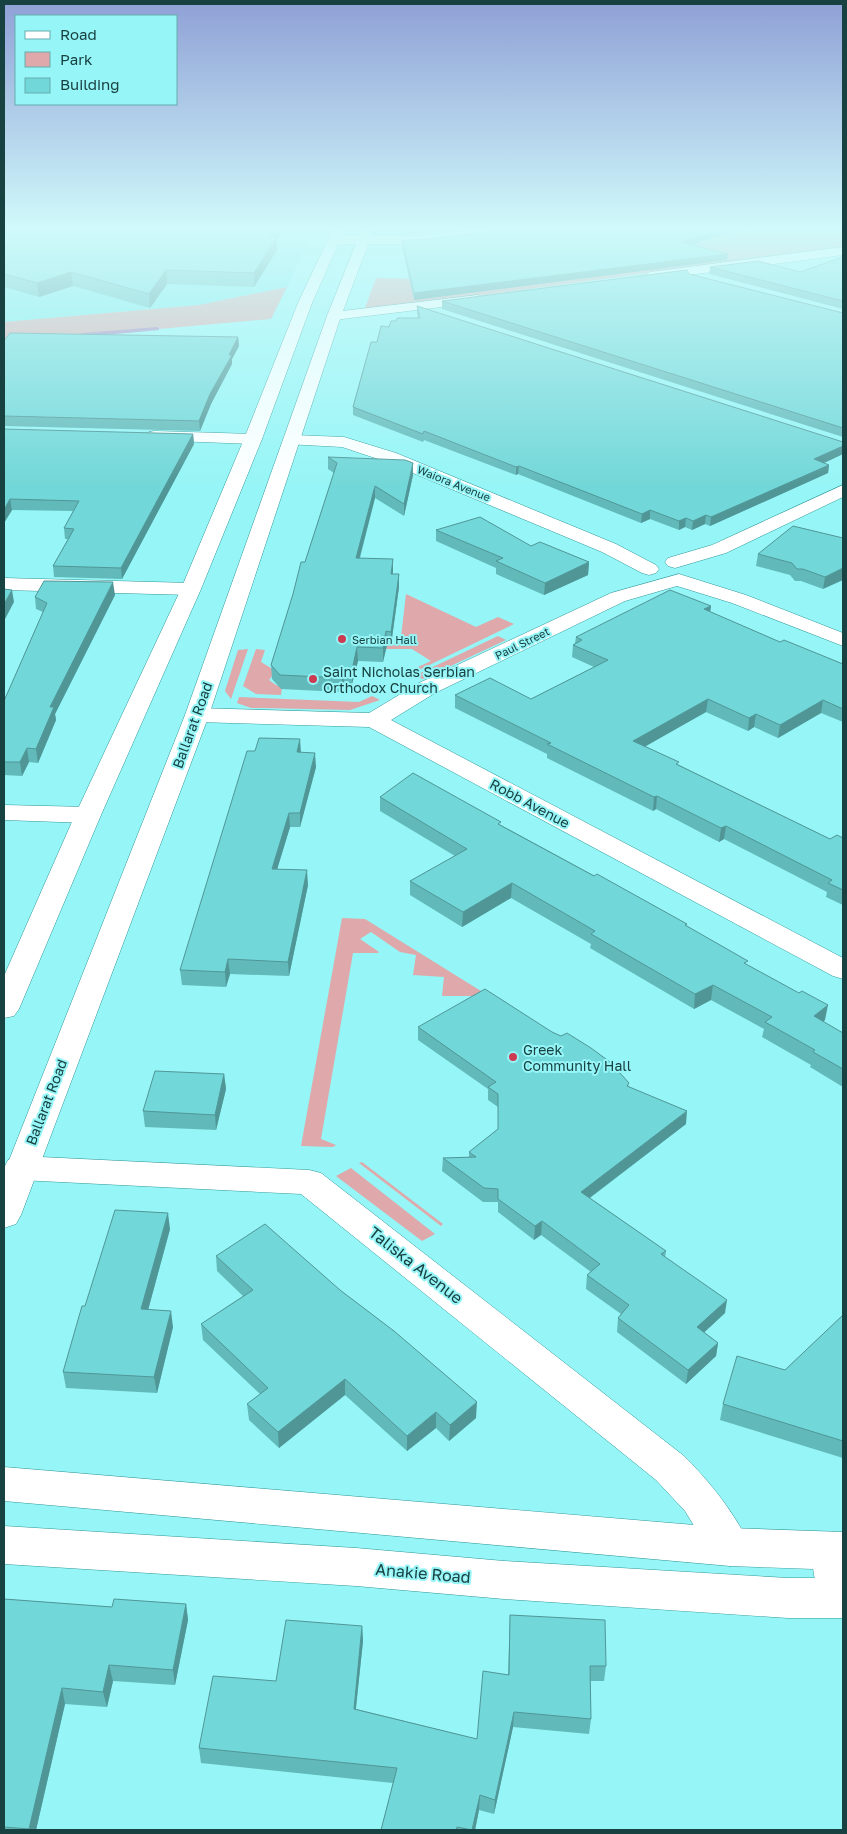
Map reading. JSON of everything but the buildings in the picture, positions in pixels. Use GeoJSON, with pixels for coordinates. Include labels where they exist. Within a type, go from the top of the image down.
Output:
{"type":"FeatureCollection","features":[{"type":"Feature","properties":{"kind":"main road","name":"Ballarat Road"},"geometry":{"type":"LineString","coordinates":[[4,1215],[20,1168],[197,715],[273,439],[302,315]]}},
{"type":"Feature","properties":{"kind":"main road"},"geometry":{"type":"LineString","coordinates":[[334,316],[347,315]]}},
{"type":"Feature","properties":{"kind":"main road"},"geometry":{"type":"LineString","coordinates":[[439,315],[450,318]]}},
{"type":"Feature","properties":{"kind":"main road","name":"Ballarat Road"},"geometry":{"type":"LineString","coordinates":[[4,1009],[88,815],[191,589],[273,439],[334,316]]}},
{"type":"Feature","properties":{"kind":"main road","name":"Waiora Avenue"},"geometry":{"type":"LineString","coordinates":[[141,436],[344,442],[390,457],[609,548],[672,571],[843,640]]}},
{"type":"Feature","properties":{"kind":"main road","name":"Paul Street"},"geometry":{"type":"LineString","coordinates":[[374,720],[428,688],[843,490]]}},
{"type":"Feature","properties":{"kind":"main road"},"geometry":{"type":"LineString","coordinates":[[4,584],[191,589]]}},
{"type":"Feature","properties":{"kind":"main road","name":"Robb Avenue"},"geometry":{"type":"LineString","coordinates":[[197,715],[374,720],[843,970]]}},
{"type":"Feature","properties":{"kind":"main road"},"geometry":{"type":"LineString","coordinates":[[4,812],[88,815]]}},
{"type":"Feature","properties":{"kind":"main road","name":"Taliska Avenue"},"geometry":{"type":"LineString","coordinates":[[20,1168],[309,1182],[670,1468],[699,1498],[730,1547]]}},
{"type":"Feature","properties":{"kind":"main road"},"geometry":{"type":"LineString","coordinates":[[4,1484],[730,1547],[839,1551],[834,1576],[843,1598]]}},
{"type":"Feature","properties":{"kind":"main road","name":"Anakie Road"},"geometry":{"type":"LineString","coordinates":[[4,1545],[356,1567],[504,1580],[749,1595],[843,1598]]}},
{"type":"Feature","properties":{"kind":"shaded area"},"geometry":{"type":"Polygon","coordinates":[[[4,315],[89,315],[4,322],[4,315]]]}},
{"type":"Feature","properties":{"kind":"green space"},"geometry":{"type":"Polygon","coordinates":[[[89,315],[273,315],[271,319],[4,343],[4,322],[89,315]]]}},
{"type":"Feature","properties":{"kind":"green space"},"geometry":{"type":"Polygon","coordinates":[[[406,594],[476,627],[498,617],[514,624],[421,669],[418,667],[431,661],[412,649],[386,649],[387,645],[400,645],[406,594]]]}},
{"type":"Feature","properties":{"kind":"green space"},"geometry":{"type":"Polygon","coordinates":[[[498,636],[506,640],[423,679],[414,676],[498,636]]]}},
{"type":"Feature","properties":{"kind":"green space"},"geometry":{"type":"Polygon","coordinates":[[[248,649],[231,699],[225,691],[238,650],[248,649]]]}},
{"type":"Feature","properties":{"kind":"green space"},"geometry":{"type":"Polygon","coordinates":[[[256,649],[265,650],[261,662],[276,671],[269,680],[282,687],[281,695],[256,694],[243,686],[256,649]]]}},
{"type":"Feature","properties":{"kind":"green space"},"geometry":{"type":"Polygon","coordinates":[[[372,696],[380,700],[350,710],[251,708],[237,703],[239,697],[359,702],[372,696]]]}},
{"type":"Feature","properties":{"kind":"green space"},"geometry":{"type":"Polygon","coordinates":[[[342,918],[365,919],[489,996],[442,996],[444,977],[413,975],[416,955],[400,952],[371,932],[360,939],[379,952],[353,953],[321,1139],[336,1145],[333,1147],[301,1146],[342,918]]]}},
{"type":"Feature","properties":{"kind":"green space"},"geometry":{"type":"Polygon","coordinates":[[[362,1162],[443,1224],[441,1226],[359,1163],[362,1162]]]}},
{"type":"Feature","properties":{"kind":"green space"},"geometry":{"type":"Polygon","coordinates":[[[351,1168],[435,1234],[422,1241],[336,1176],[351,1168]]]}},
{"type":"Feature","properties":{"kind":"waterway"},"geometry":{"type":"LineString","coordinates":[[83,335],[157,329]]}},
{"type":"Feature","properties":{"kind":"place","name":"Serbian Hall"},"geometry":{"type":"Point","coordinates":[342,639]}},
{"type":"Feature","properties":{"kind":"place","name":"Saint Nicholas Serbian Orthodox Church"},"geometry":{"type":"Point","coordinates":[313,679]}},
{"type":"Feature","properties":{"kind":"place","name":"Greek Community Hall"},"geometry":{"type":"Point","coordinates":[513,1057]}}]}
